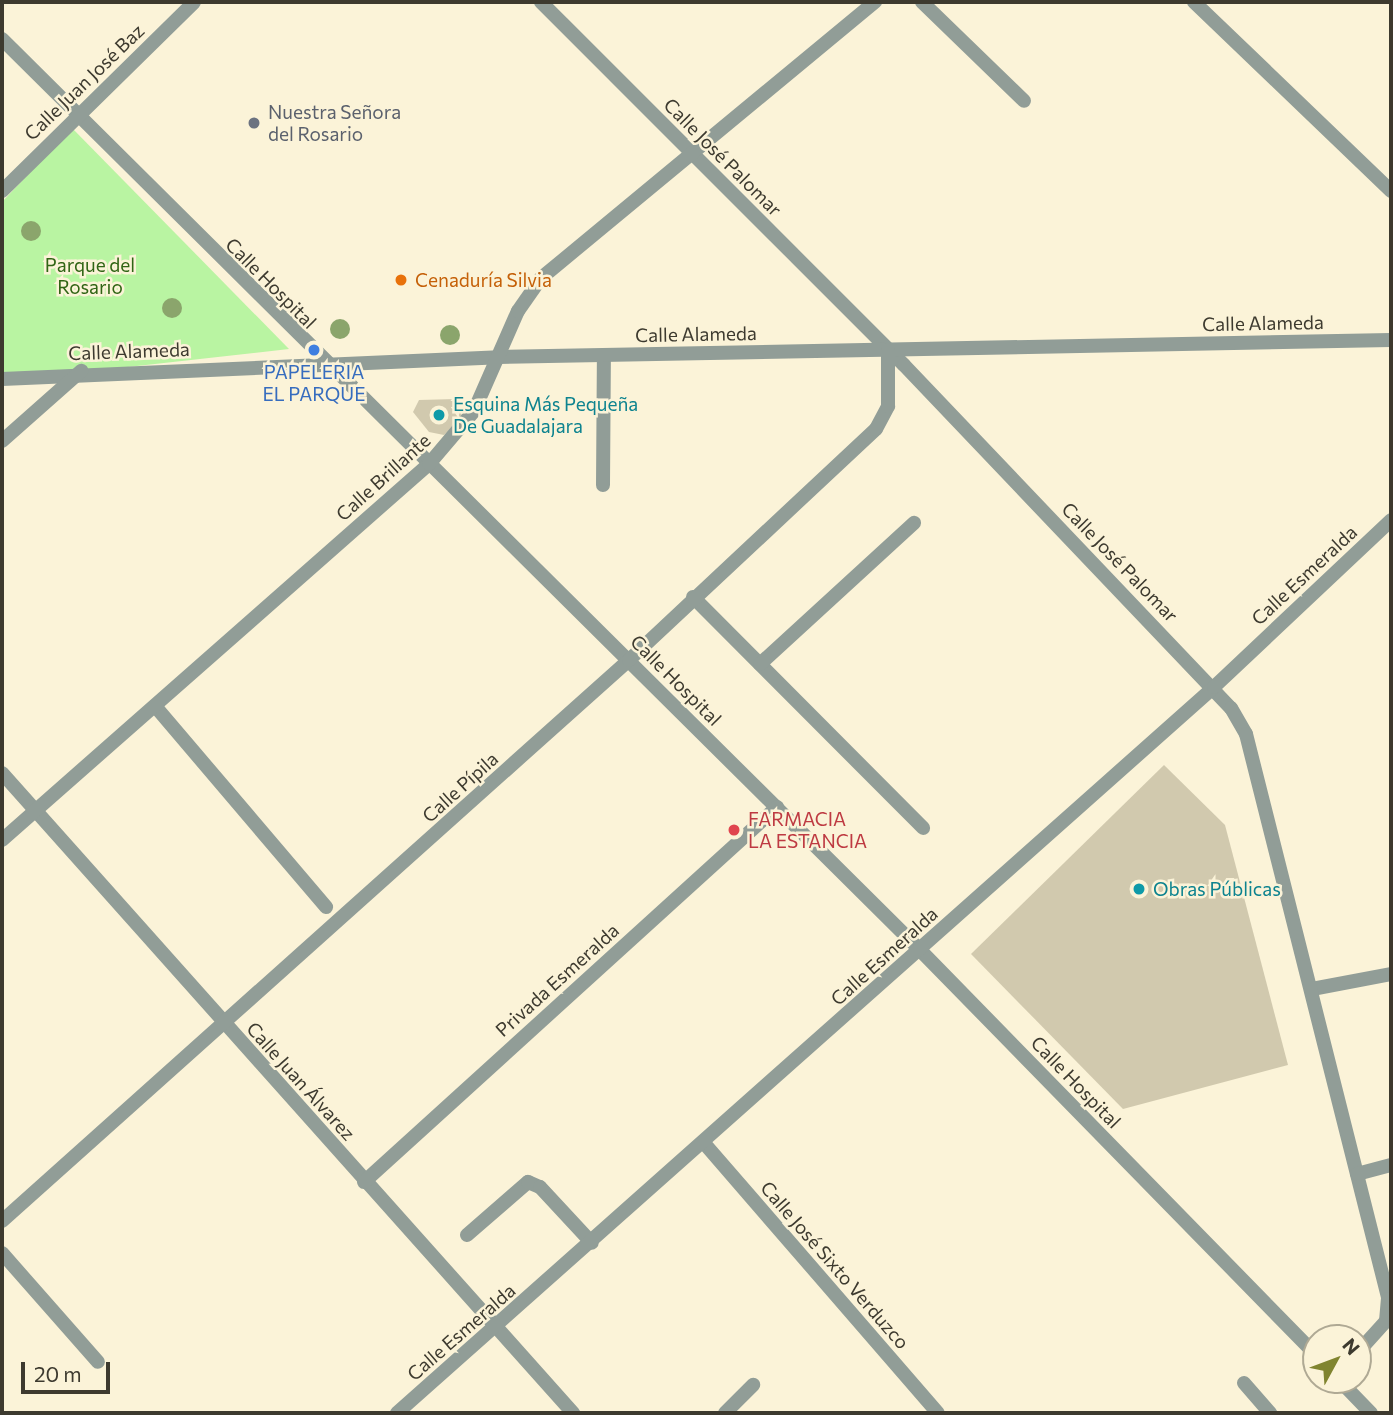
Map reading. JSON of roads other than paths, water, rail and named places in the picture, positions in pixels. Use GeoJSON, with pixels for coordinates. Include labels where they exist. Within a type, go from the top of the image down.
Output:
{"type":"FeatureCollection","features":[{"type":"Feature","properties":{"kind":"street","name":"Calle Juan José Baz"},"geometry":{"type":"LineString","coordinates":[[2,191],[77,114],[194,2]]}},
{"type":"Feature","properties":{"kind":"street","name":"Calle José Palomar"},"geometry":{"type":"LineString","coordinates":[[541,2],[888,350],[1214,687],[1246,734],[1390,1304]]}},
{"type":"Feature","properties":{"kind":"street","name":"Calle Brillante"},"geometry":{"type":"LineString","coordinates":[[2,840],[429,464],[474,411],[540,279],[690,151],[875,2]]}},
{"type":"Feature","properties":{"kind":"street"},"geometry":{"type":"LineString","coordinates":[[922,2],[1024,100]]}},
{"type":"Feature","properties":{"kind":"street"},"geometry":{"type":"LineString","coordinates":[[1194,2],[1391,191]]}},
{"type":"Feature","properties":{"kind":"street","name":"Calle Hospital"},"geometry":{"type":"LineString","coordinates":[[2,39],[323,363],[629,660],[920,950],[1302,1340]]}},
{"type":"Feature","properties":{"kind":"street","name":"Calle Alameda"},"geometry":{"type":"LineString","coordinates":[[2,379],[81,371],[604,355],[1391,340]]}},
{"type":"Feature","properties":{"kind":"street","name":"Calle Pípila"},"geometry":{"type":"LineString","coordinates":[[2,1221],[629,660],[693,597],[876,429],[888,406],[888,350]]}},
{"type":"Feature","properties":{"kind":"street"},"geometry":{"type":"LineString","coordinates":[[603,485],[604,355]]}},
{"type":"Feature","properties":{"kind":"street"},"geometry":{"type":"LineString","coordinates":[[2,441],[81,371]]}},
{"type":"Feature","properties":{"kind":"street","name":"Calle Esmeralda"},"geometry":{"type":"LineString","coordinates":[[397,1413],[592,1243],[1214,687],[1391,520]]}},
{"type":"Feature","properties":{"kind":"street"},"geometry":{"type":"LineString","coordinates":[[760,664],[914,523]]}},
{"type":"Feature","properties":{"kind":"street"},"geometry":{"type":"LineString","coordinates":[[693,597],[923,828]]}},
{"type":"Feature","properties":{"kind":"street"},"geometry":{"type":"LineString","coordinates":[[155,706],[326,907]]}},
{"type":"Feature","properties":{"kind":"street","name":"Calle Juan Álvarez"},"geometry":{"type":"LineString","coordinates":[[2,773],[495,1329],[573,1413]]}},
{"type":"Feature","properties":{"kind":"street","name":"Privada Esmeralda"},"geometry":{"type":"LineString","coordinates":[[364,1181],[777,807]]}},
{"type":"Feature","properties":{"kind":"street"},"geometry":{"type":"LineString","coordinates":[[1312,989],[1391,974]]}},
{"type":"Feature","properties":{"kind":"street","name":"Calle José Sixto Verduzco"},"geometry":{"type":"LineString","coordinates":[[704,1143],[938,1413]]}},
{"type":"Feature","properties":{"kind":"street"},"geometry":{"type":"LineString","coordinates":[[1357,1174],[1391,1165]]}},
{"type":"Feature","properties":{"kind":"street"},"geometry":{"type":"LineString","coordinates":[[467,1235],[527,1182],[540,1187],[592,1243]]}},
{"type":"Feature","properties":{"kind":"street"},"geometry":{"type":"LineString","coordinates":[[2,1253],[98,1362]]}},
{"type":"Feature","properties":{"kind":"street"},"geometry":{"type":"LineString","coordinates":[[1372,1336],[1386,1321],[1390,1304]]}},
{"type":"Feature","properties":{"kind":"street"},"geometry":{"type":"LineString","coordinates":[[1244,1383],[1270,1413]]}},
{"type":"Feature","properties":{"kind":"street"},"geometry":{"type":"LineString","coordinates":[[725,1413],[754,1385]]}},
{"type":"Feature","properties":{"kind":"street"},"geometry":{"type":"LineString","coordinates":[[1353,1394],[1371,1413]]}},
{"type":"Feature","properties":{"kind":"place","name":"Nuestra Señora del Rosario"},"geometry":{"type":"Point","coordinates":[254,123]}},
{"type":"Feature","properties":{"kind":"place","name":"Cenaduría Silvia"},"geometry":{"type":"Point","coordinates":[401,280]}},
{"type":"Feature","properties":{"kind":"place","name":"PAPELERIA EL PARQUE"},"geometry":{"type":"Point","coordinates":[314,350]}},
{"type":"Feature","properties":{"kind":"place","name":"Esquina Más Pequeña De Guadalajara"},"geometry":{"type":"Point","coordinates":[439,415]}},
{"type":"Feature","properties":{"kind":"place","name":"FARMACIA LA ESTANCIA"},"geometry":{"type":"Point","coordinates":[734,830]}},
{"type":"Feature","properties":{"kind":"place","name":"Obras Públicas"},"geometry":{"type":"Point","coordinates":[1139,889]}},
{"type":"Feature","properties":{"kind":"park label","name":"Parque del Rosario"},"geometry":{"type":"Point","coordinates":[90,276]}}]}
